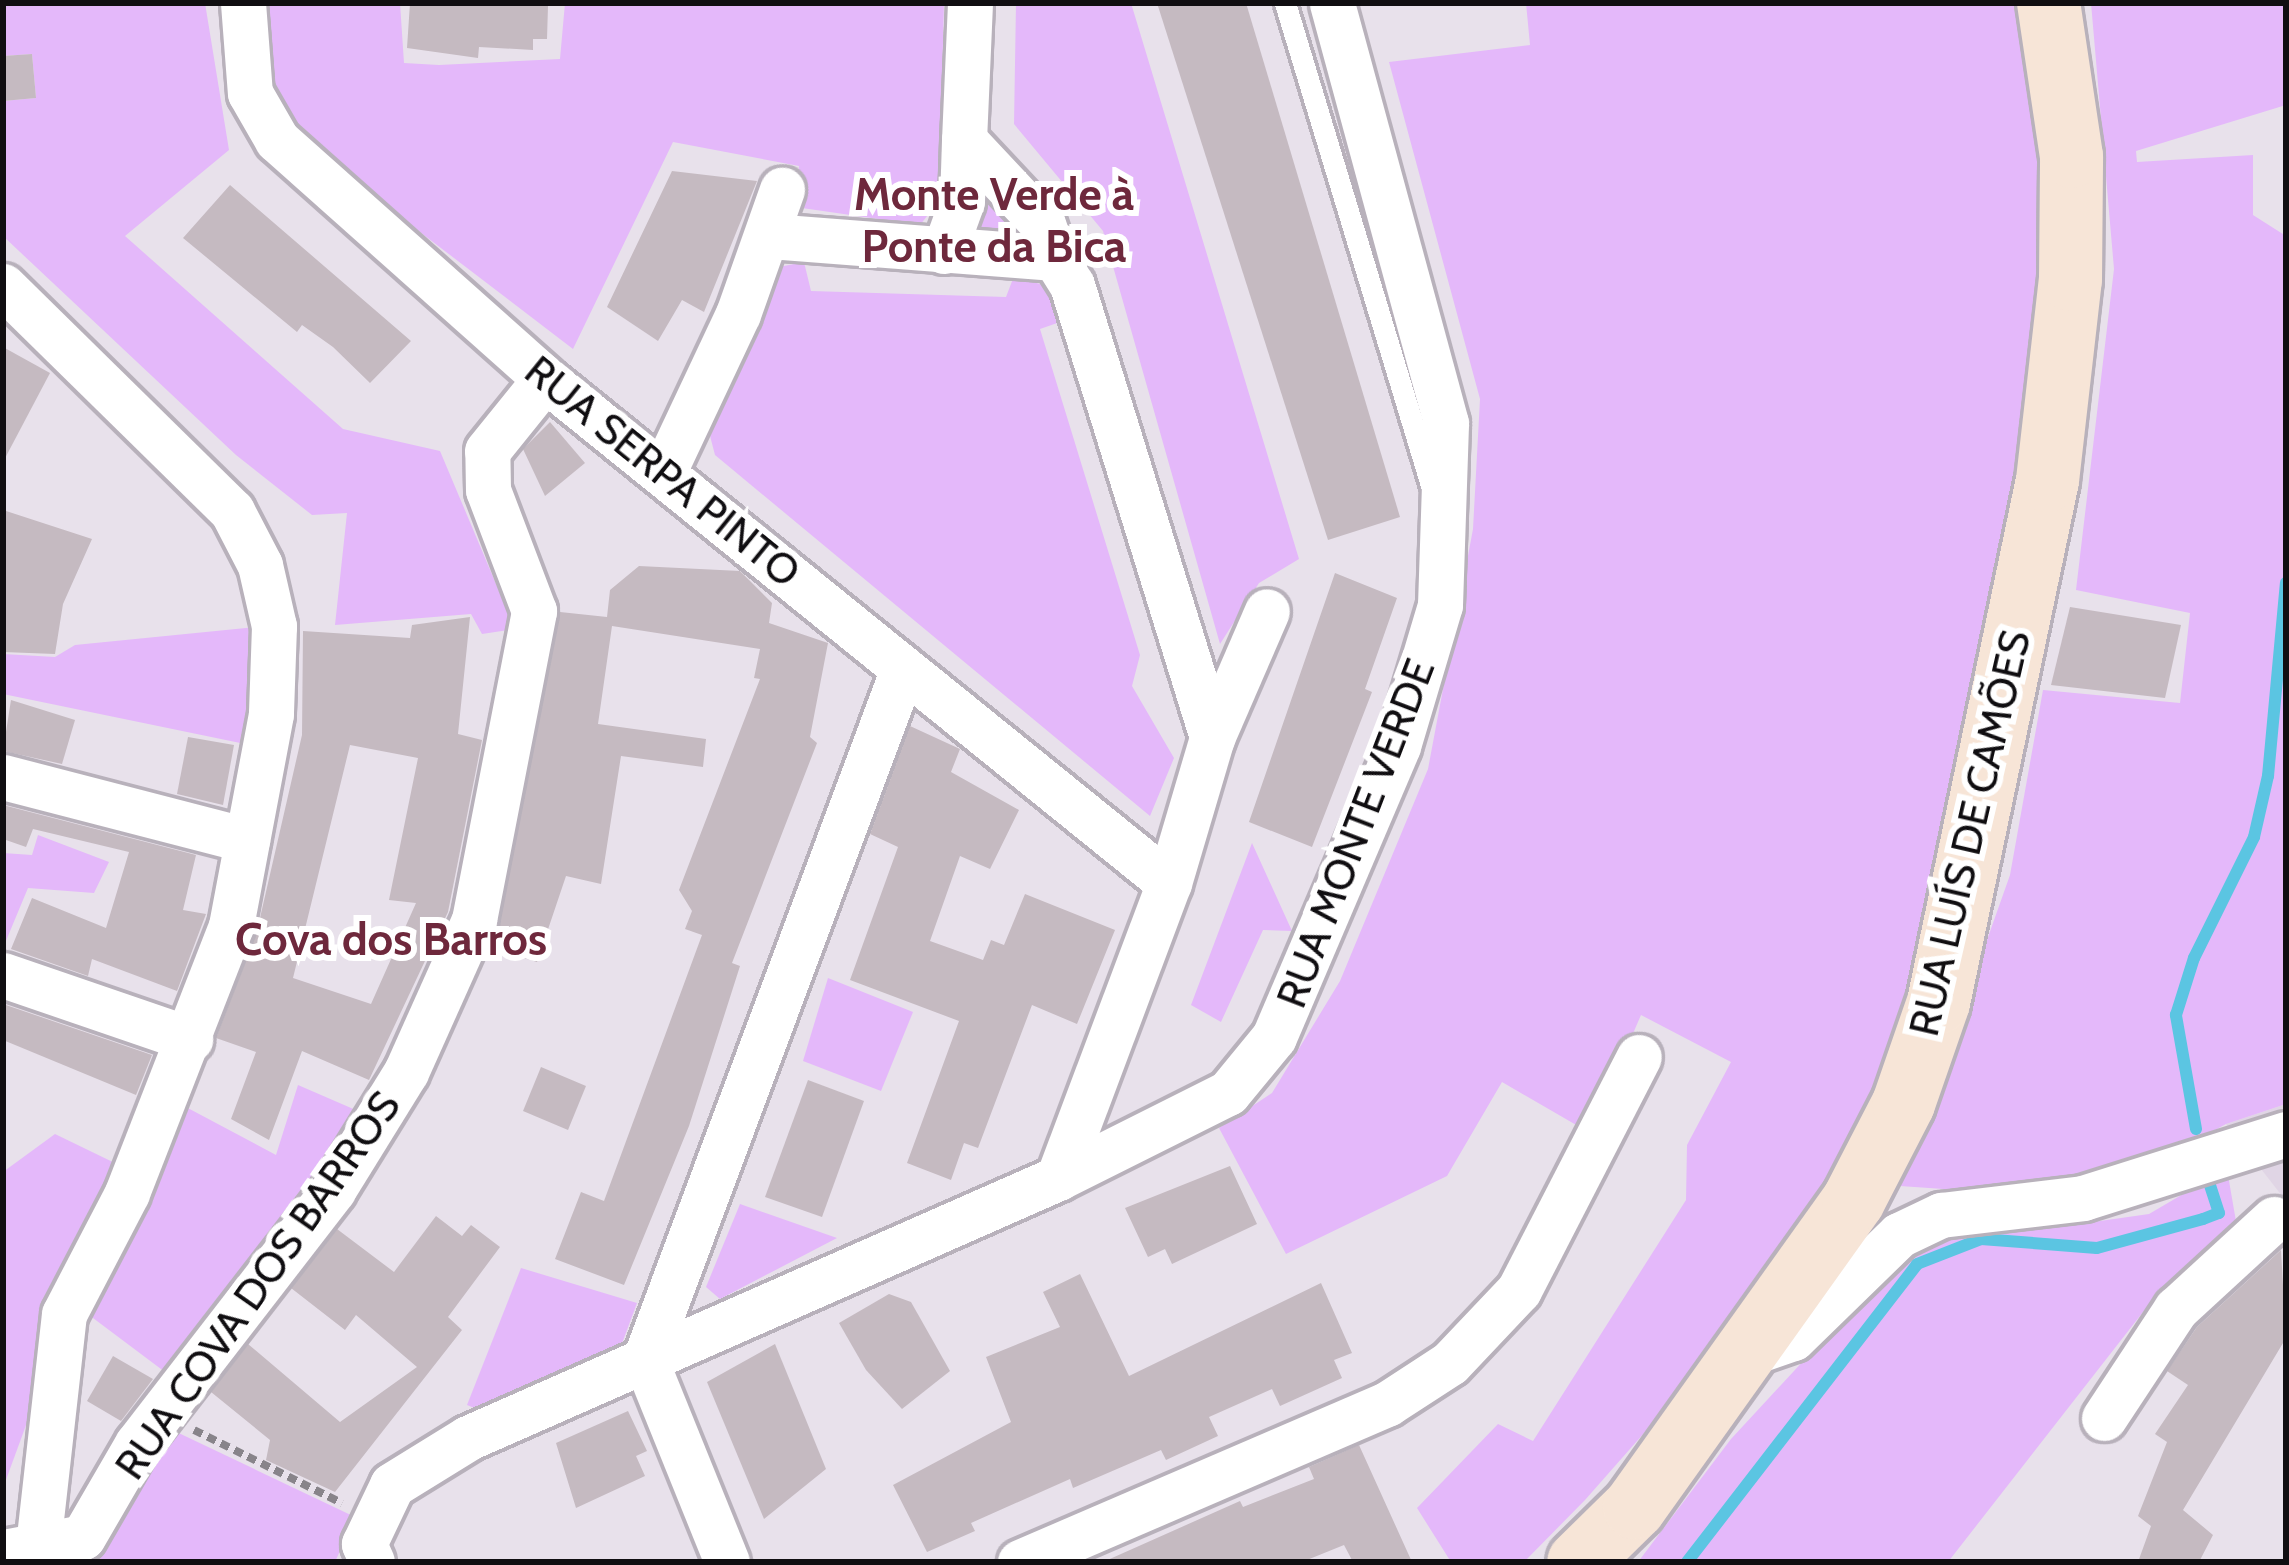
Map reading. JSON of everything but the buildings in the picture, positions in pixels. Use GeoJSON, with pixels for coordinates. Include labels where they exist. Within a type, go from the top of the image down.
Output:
{"type":"FeatureCollection","features":[{"type":"Feature","properties":{"kind":"main road","name":"RUA LUÍS DE CAMÕES"},"geometry":{"type":"LineString","coordinates":[[1579,1562],[1634,1507],[1852,1200],[1903,1103],[1938,1002],[2047,480],[2068,301],[2071,157],[2048,3]]}},
{"type":"Feature","properties":{"kind":"street","name":"RUA SERPA PINTO"},"geometry":{"type":"LineString","coordinates":[[243,3],[250,93],[278,140],[545,379],[665,469],[1169,883]]}},
{"type":"Feature","properties":{"kind":"street"},"geometry":{"type":"LineString","coordinates":[[944,251],[962,201],[970,3]]}},
{"type":"Feature","properties":{"kind":"street","name":"RUA MONTE VERDE"},"geometry":{"type":"LineString","coordinates":[[374,1541],[392,1485],[449,1450],[1058,1178],[1228,1093],[1274,1037],[1398,746],[1440,605],[1446,423],[1333,3]]}},
{"type":"Feature","properties":{"kind":"street"},"geometry":{"type":"LineString","coordinates":[[964,140],[1043,224],[1054,258],[1072,285],[1212,738]]}},
{"type":"Feature","properties":{"kind":"street"},"geometry":{"type":"LineString","coordinates":[[665,469],[770,236],[782,190]]}},
{"type":"Feature","properties":{"kind":"street"},"geometry":{"type":"LineString","coordinates":[[770,236],[1054,258]]}},
{"type":"Feature","properties":{"kind":"street"},"geometry":{"type":"LineString","coordinates":[[3,286],[232,511],[260,566],[274,626],[271,714],[231,926],[127,1193],[64,1314],[24,1552]]}},
{"type":"Feature","properties":{"kind":"street","name":"RUA COVA DOS BARROS"},"geometry":{"type":"LineString","coordinates":[[24,1552],[83,1537],[160,1414],[333,1190],[406,1072],[474,920],[534,610],[488,490],[487,451],[545,379]]}},
{"type":"Feature","properties":{"kind":"street"},"geometry":{"type":"LineString","coordinates":[[1058,1178],[1169,883],[1212,738],[1267,611]]}},
{"type":"Feature","properties":{"kind":"street"},"geometry":{"type":"LineString","coordinates":[[727,1562],[645,1359],[903,669]]}},
{"type":"Feature","properties":{"kind":"street"},"geometry":{"type":"LineString","coordinates":[[3,777],[247,840]]}},
{"type":"Feature","properties":{"kind":"street"},"geometry":{"type":"LineString","coordinates":[[3,975],[190,1039]]}},
{"type":"Feature","properties":{"kind":"street"},"geometry":{"type":"LineString","coordinates":[[1020,1562],[1387,1405],[1450,1363],[1519,1290],[1640,1057]]}},
{"type":"Feature","properties":{"kind":"street"},"geometry":{"type":"LineString","coordinates":[[1741,1356],[1793,1338],[1899,1235],[1941,1215],[2083,1198],[2286,1134]]}},
{"type":"Feature","properties":{"kind":"street"},"geometry":{"type":"LineString","coordinates":[[2104,1418],[2176,1309],[2280,1224],[2240,1150]]}},
{"type":"Feature","properties":{"kind":"lane"},"geometry":{"type":"LineString","coordinates":[[1285,3],[1443,525]]}},
{"type":"Feature","properties":{"kind":"path"},"geometry":{"type":"LineString","coordinates":[[160,1414],[374,1541]]}},
{"type":"Feature","properties":{"kind":"shaded area"},"geometry":{"type":"Polygon","coordinates":[[[3,3],[205,3],[229,150],[125,236],[343,429],[440,451],[515,629],[482,634],[471,614],[335,625],[347,513],[312,515],[236,455],[3,236],[3,101],[36,98],[32,54],[3,56],[3,3]]]}},
{"type":"Feature","properties":{"kind":"shaded area"},"geometry":{"type":"Polygon","coordinates":[[[259,3],[400,3],[404,63],[439,65],[560,59],[565,3],[944,3],[939,201],[920,225],[795,207],[799,166],[673,142],[573,349],[297,138],[272,98],[259,3]]]}},
{"type":"Feature","properties":{"kind":"shaded area"},"geometry":{"type":"Polygon","coordinates":[[[1016,3],[1131,3],[1299,559],[1259,583],[1220,644],[1103,231],[1014,124],[1016,3]]]}},
{"type":"Feature","properties":{"kind":"shaded area"},"geometry":{"type":"Polygon","coordinates":[[[1526,3],[2026,3],[2044,160],[2047,290],[1951,866],[1876,1099],[1813,1220],[1726,1340],[1585,1500],[1524,1562],[1451,1562],[1417,1508],[1498,1424],[1533,1441],[1686,1200],[1687,1145],[1731,1062],[1641,1015],[1590,1133],[1502,1082],[1447,1176],[1286,1254],[1219,1128],[1272,1093],[1340,981],[1428,769],[1473,529],[1480,399],[1389,62],[1530,45],[1526,3]]]}},
{"type":"Feature","properties":{"kind":"shaded area"},"geometry":{"type":"Polygon","coordinates":[[[2091,3],[2286,3],[2286,105],[2136,151],[2137,162],[2253,155],[2253,215],[2286,236],[2286,1104],[2226,1124],[2159,1161],[1987,1192],[1900,1186],[2010,875],[2043,690],[2180,703],[2190,613],[2076,590],[2114,269],[2091,3]]]}},
{"type":"Feature","properties":{"kind":"shaded area"},"geometry":{"type":"Polygon","coordinates":[[[984,188],[1025,241],[973,238],[984,188]]]}},
{"type":"Feature","properties":{"kind":"shaded area"},"geometry":{"type":"Polygon","coordinates":[[[804,262],[811,291],[1006,297],[1014,276],[1043,285],[1063,321],[1040,329],[1140,655],[1132,686],[1174,758],[1150,816],[715,455],[704,413],[779,267],[804,262]]]}},
{"type":"Feature","properties":{"kind":"shaded area"},"geometry":{"type":"Polygon","coordinates":[[[256,627],[250,745],[3,694],[3,654],[55,657],[75,645],[256,627]]]}},
{"type":"Feature","properties":{"kind":"shaded area"},"geometry":{"type":"Polygon","coordinates":[[[38,835],[109,862],[94,893],[28,888],[3,948],[3,853],[32,855],[38,835]]]}},
{"type":"Feature","properties":{"kind":"shaded area"},"geometry":{"type":"Polygon","coordinates":[[[1252,843],[1292,931],[1263,930],[1221,1022],[1191,1005],[1252,843]]]}},
{"type":"Feature","properties":{"kind":"shaded area"},"geometry":{"type":"Polygon","coordinates":[[[828,978],[913,1012],[881,1091],[803,1061],[828,978]]]}},
{"type":"Feature","properties":{"kind":"shaded area"},"geometry":{"type":"Polygon","coordinates":[[[298,1085],[358,1111],[173,1378],[85,1312],[184,1106],[276,1155],[298,1085]]]}},
{"type":"Feature","properties":{"kind":"shaded area"},"geometry":{"type":"Polygon","coordinates":[[[2286,1104],[2286,1201],[2226,1124],[2286,1104]]]}},
{"type":"Feature","properties":{"kind":"shaded area"},"geometry":{"type":"Polygon","coordinates":[[[55,1134],[121,1166],[3,1488],[3,1172],[55,1134]]]}},
{"type":"Feature","properties":{"kind":"shaded area"},"geometry":{"type":"Polygon","coordinates":[[[2219,1173],[2228,1175],[2238,1233],[2150,1303],[1948,1562],[1638,1562],[1731,1439],[1895,1262],[1931,1241],[2019,1219],[2079,1224],[2149,1214],[2219,1173]]]}},
{"type":"Feature","properties":{"kind":"shaded area"},"geometry":{"type":"Polygon","coordinates":[[[740,1204],[837,1238],[720,1299],[706,1287],[740,1204]]]}},
{"type":"Feature","properties":{"kind":"shaded area"},"geometry":{"type":"Polygon","coordinates":[[[521,1268],[637,1303],[617,1357],[487,1413],[467,1405],[521,1268]]]}},
{"type":"Feature","properties":{"kind":"shaded area"},"geometry":{"type":"Polygon","coordinates":[[[166,1427],[355,1517],[335,1562],[90,1562],[166,1427]]]}},
{"type":"Feature","properties":{"kind":"waterway"},"geometry":{"type":"LineString","coordinates":[[2196,1129],[2176,1015],[2194,958],[2254,837],[2268,776],[2286,583]]}},
{"type":"Feature","properties":{"kind":"waterway"},"geometry":{"type":"LineString","coordinates":[[1687,1562],[1917,1264],[1981,1239],[2097,1248],[2203,1219],[2219,1213],[2207,1176]]}},
{"type":"Feature","properties":{"kind":"district","name":"Monte Verde à Ponte da Bica"},"geometry":{"type":"Point","coordinates":[994,221]}},
{"type":"Feature","properties":{"kind":"district","name":"Cova dos Barros"},"geometry":{"type":"Point","coordinates":[391,940]}}]}
